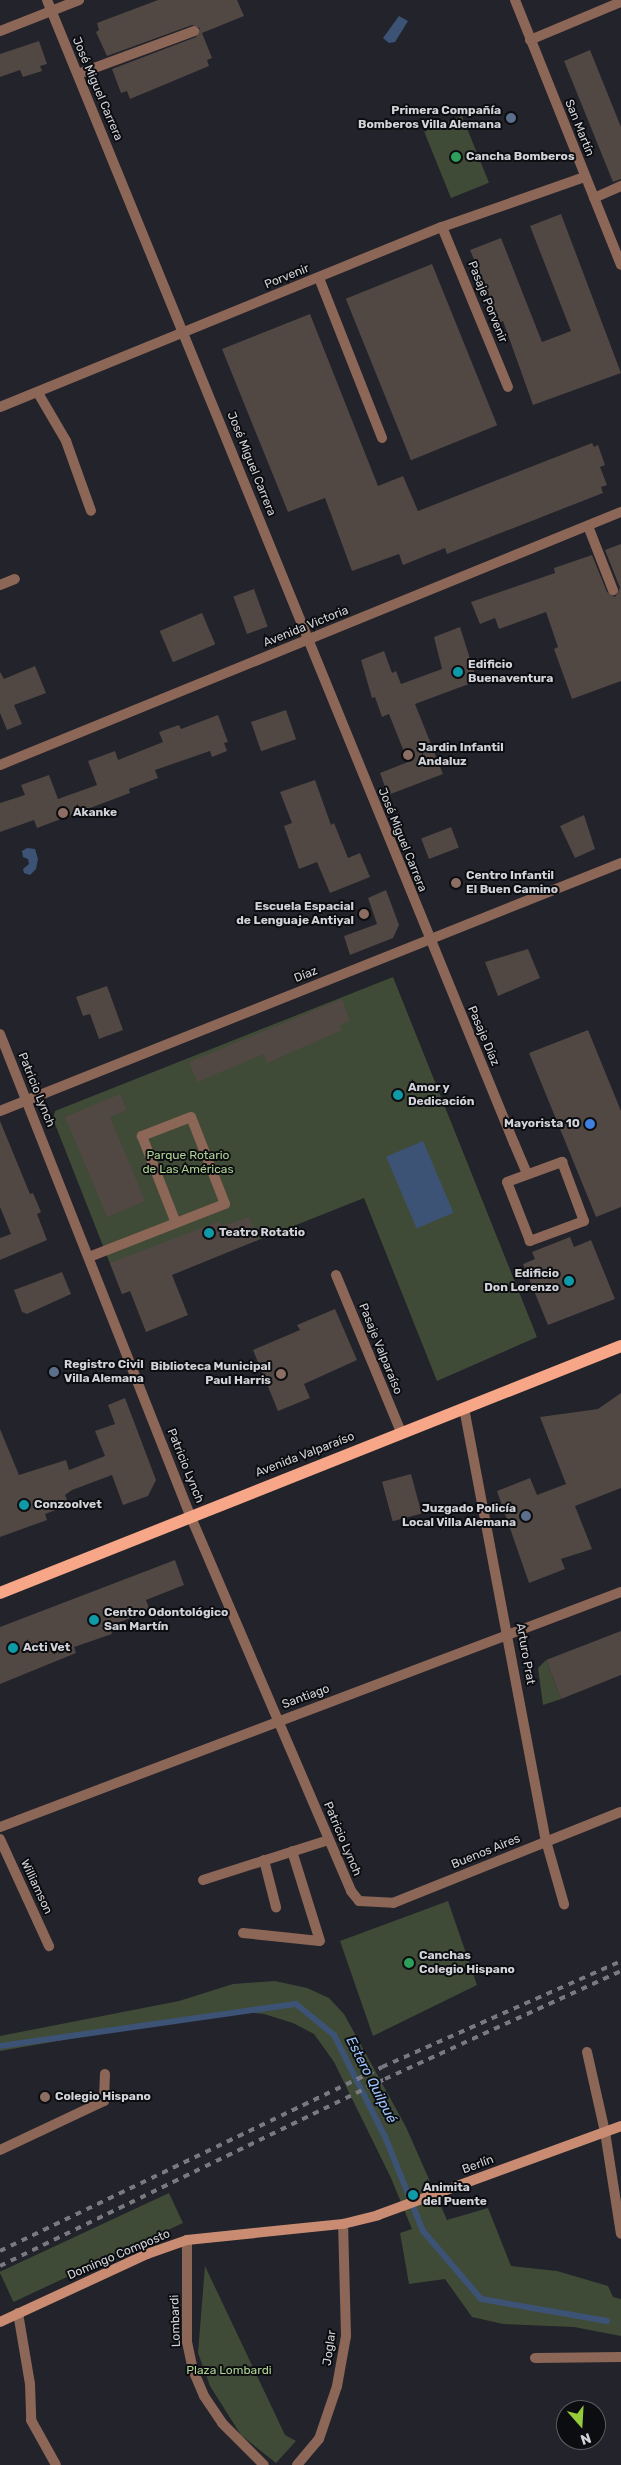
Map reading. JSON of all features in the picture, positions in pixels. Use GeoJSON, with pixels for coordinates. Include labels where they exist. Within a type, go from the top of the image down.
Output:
{"type":"FeatureCollection","features":[{"type":"Feature","properties":{"kind":"main road","name":"Avenida Valparaíso"},"geometry":{"type":"LineString","coordinates":[[0,1593],[190,1515],[621,1346]]}},
{"type":"Feature","properties":{"kind":"main road","name":"Berlín"},"geometry":{"type":"LineString","coordinates":[[343,2224],[378,2215],[621,2126]]}},
{"type":"Feature","properties":{"kind":"main road","name":"Domingo Composto"},"geometry":{"type":"LineString","coordinates":[[0,2322],[147,2254],[187,2240],[343,2224]]}},
{"type":"Feature","properties":{"kind":"street","name":"José Miguel Carrera"},"geometry":{"type":"LineString","coordinates":[[47,0],[309,640],[428,939]]}},
{"type":"Feature","properties":{"kind":"street"},"geometry":{"type":"LineString","coordinates":[[0,31],[79,0]]}},
{"type":"Feature","properties":{"kind":"street","name":"San Martín"},"geometry":{"type":"LineString","coordinates":[[515,0],[621,265]]}},
{"type":"Feature","properties":{"kind":"street"},"geometry":{"type":"LineString","coordinates":[[530,40],[621,2]]}},
{"type":"Feature","properties":{"kind":"street"},"geometry":{"type":"LineString","coordinates":[[78,74],[194,31]]}},
{"type":"Feature","properties":{"kind":"street","name":"Porvenir"},"geometry":{"type":"LineString","coordinates":[[0,407],[442,227],[585,177]]}},
{"type":"Feature","properties":{"kind":"street"},"geometry":{"type":"LineString","coordinates":[[594,198],[621,186]]}},
{"type":"Feature","properties":{"kind":"street","name":"Pasaje Porvenir"},"geometry":{"type":"LineString","coordinates":[[442,227],[508,387]]}},
{"type":"Feature","properties":{"kind":"street"},"geometry":{"type":"LineString","coordinates":[[319,278],[382,438]]}},
{"type":"Feature","properties":{"kind":"street"},"geometry":{"type":"LineString","coordinates":[[38,393],[66,441],[91,511]]}},
{"type":"Feature","properties":{"kind":"street","name":"Avenida Victoria"},"geometry":{"type":"LineString","coordinates":[[0,765],[621,512]]}},
{"type":"Feature","properties":{"kind":"street"},"geometry":{"type":"LineString","coordinates":[[588,526],[613,590]]}},
{"type":"Feature","properties":{"kind":"street"},"geometry":{"type":"LineString","coordinates":[[0,585],[16,579]]}},
{"type":"Feature","properties":{"kind":"street","name":"Díaz"},"geometry":{"type":"LineString","coordinates":[[0,1111],[621,863]]}},
{"type":"Feature","properties":{"kind":"street","name":"Pasaje Díaz"},"geometry":{"type":"LineString","coordinates":[[428,939],[527,1174]]}},
{"type":"Feature","properties":{"kind":"street","name":"Patricio Lynch"},"geometry":{"type":"LineString","coordinates":[[0,1034],[190,1515],[350,1891],[359,1901]]}},
{"type":"Feature","properties":{"kind":"street"},"geometry":{"type":"LineString","coordinates":[[89,1257],[225,1204],[191,1117],[142,1136],[176,1223]]}},
{"type":"Feature","properties":{"kind":"street"},"geometry":{"type":"LineString","coordinates":[[562,1162],[584,1221],[530,1241],[507,1182],[527,1174],[562,1162]]}},
{"type":"Feature","properties":{"kind":"street","name":"Pasaje Valparaíso"},"geometry":{"type":"LineString","coordinates":[[336,1275],[401,1432]]}},
{"type":"Feature","properties":{"kind":"street","name":"Arturo Prat"},"geometry":{"type":"LineString","coordinates":[[464,1408],[509,1636],[546,1840],[564,1904]]}},
{"type":"Feature","properties":{"kind":"street","name":"Santiago"},"geometry":{"type":"LineString","coordinates":[[0,1826],[277,1721],[509,1636],[621,1592]]}},
{"type":"Feature","properties":{"kind":"street","name":"Buenos Aires"},"geometry":{"type":"LineString","coordinates":[[359,1901],[393,1903],[546,1840],[621,1812]]}},
{"type":"Feature","properties":{"kind":"street","name":"Williamson"},"geometry":{"type":"LineString","coordinates":[[0,1839],[49,1946]]}},
{"type":"Feature","properties":{"kind":"street"},"geometry":{"type":"LineString","coordinates":[[203,1880],[328,1840]]}},
{"type":"Feature","properties":{"kind":"street"},"geometry":{"type":"LineString","coordinates":[[243,1933],[320,1941],[292,1851]]}},
{"type":"Feature","properties":{"kind":"street"},"geometry":{"type":"LineString","coordinates":[[264,1860],[276,1907]]}},
{"type":"Feature","properties":{"kind":"street"},"geometry":{"type":"LineString","coordinates":[[587,2052],[605,2132],[621,2234]]}},
{"type":"Feature","properties":{"kind":"street"},"geometry":{"type":"LineString","coordinates":[[0,2150],[104,2102],[105,2074]]}},
{"type":"Feature","properties":{"kind":"street","name":"Joglar"},"geometry":{"type":"LineString","coordinates":[[297,2465],[319,2439],[336,2386],[346,2336],[343,2224]]}},
{"type":"Feature","properties":{"kind":"street","name":"Lombardi"},"geometry":{"type":"LineString","coordinates":[[187,2240],[187,2342],[193,2370],[204,2396],[222,2423],[264,2465]]}},
{"type":"Feature","properties":{"kind":"street"},"geometry":{"type":"LineString","coordinates":[[18,2313],[30,2384],[31,2420],[56,2465]]}},
{"type":"Feature","properties":{"kind":"street"},"geometry":{"type":"LineString","coordinates":[[535,2358],[621,2357]]}},
{"type":"Feature","properties":{"kind":"green space","name":"Cancha Bomberos"},"geometry":{"type":"Polygon","coordinates":[[[462,116],[489,183],[451,198],[424,131],[462,116]]]}},
{"type":"Feature","properties":{"kind":"green space","name":"Parque Rotario de Las Américas"},"geometry":{"type":"Polygon","coordinates":[[[393,977],[537,1337],[437,1381],[364,1198],[122,1294],[53,1119],[55,1111],[393,977]]]}},
{"type":"Feature","properties":{"kind":"green space"},"geometry":{"type":"Polygon","coordinates":[[[546,1660],[561,1699],[543,1705],[538,1668],[546,1660]]]}},
{"type":"Feature","properties":{"kind":"green space","name":"Canchas Colegio Hispano"},"geometry":{"type":"Polygon","coordinates":[[[448,1901],[477,1985],[373,2036],[340,1941],[448,1901]]]}},
{"type":"Feature","properties":{"kind":"green space"},"geometry":{"type":"Polygon","coordinates":[[[275,1981],[307,1988],[329,1998],[344,2014],[406,2127],[447,2220],[488,2208],[511,2266],[557,2271],[608,2286],[613,2297],[621,2299],[621,2336],[574,2327],[503,2324],[472,2317],[445,2279],[409,2284],[400,2233],[412,2229],[391,2178],[334,2062],[314,2034],[293,2023],[264,2014],[231,2011],[0,2051],[0,2036],[179,2001],[233,1984],[275,1981]]]}},
{"type":"Feature","properties":{"kind":"green space"},"geometry":{"type":"Polygon","coordinates":[[[169,2193],[183,2223],[13,2302],[0,2272],[169,2193]]]}},
{"type":"Feature","properties":{"kind":"green space","name":"Plaza Lombardi"},"geometry":{"type":"Polygon","coordinates":[[[205,2266],[285,2435],[296,2441],[276,2463],[241,2435],[210,2386],[198,2353],[205,2266]]]}},
{"type":"Feature","properties":{"kind":"water"},"geometry":{"type":"Polygon","coordinates":[[[399,16],[408,21],[395,42],[389,43],[383,38],[399,16]]]}},
{"type":"Feature","properties":{"kind":"water"},"geometry":{"type":"Polygon","coordinates":[[[27,848],[35,849],[38,859],[36,869],[30,875],[24,873],[23,869],[29,864],[28,859],[23,857],[22,851],[27,848]]]}},
{"type":"Feature","properties":{"kind":"water"},"geometry":{"type":"Polygon","coordinates":[[[423,1141],[453,1213],[417,1228],[386,1157],[423,1141]]]}},
{"type":"Feature","properties":{"kind":"building"},"geometry":{"type":"Polygon","coordinates":[[[158,0],[237,0],[244,16],[202,33],[212,58],[207,60],[209,66],[130,99],[127,91],[121,93],[112,69],[196,37],[200,28],[192,25],[107,56],[96,32],[99,30],[97,23],[158,0]]]}},
{"type":"Feature","properties":{"kind":"building"},"geometry":{"type":"Polygon","coordinates":[[[39,41],[47,64],[40,66],[42,71],[23,77],[20,70],[0,77],[0,54],[39,41]]]}},
{"type":"Feature","properties":{"kind":"building"},"geometry":{"type":"Polygon","coordinates":[[[590,50],[621,127],[621,179],[613,182],[564,61],[590,50]]]}},
{"type":"Feature","properties":{"kind":"building"},"geometry":{"type":"Polygon","coordinates":[[[561,214],[621,373],[533,405],[503,321],[500,322],[470,250],[501,238],[542,342],[571,331],[530,226],[561,214]]]}},
{"type":"Feature","properties":{"kind":"building"},"geometry":{"type":"Polygon","coordinates":[[[432,264],[497,425],[411,460],[346,299],[432,264]]]}},
{"type":"Feature","properties":{"kind":"building"},"geometry":{"type":"Polygon","coordinates":[[[310,314],[378,486],[403,476],[418,511],[592,443],[594,447],[598,445],[605,465],[600,467],[607,485],[601,487],[603,493],[447,554],[445,548],[403,565],[399,554],[352,571],[325,498],[288,512],[222,349],[310,314]]]}},
{"type":"Feature","properties":{"kind":"building"},"geometry":{"type":"Polygon","coordinates":[[[621,544],[621,681],[572,699],[554,649],[558,647],[546,612],[499,629],[495,618],[480,624],[471,602],[555,573],[554,568],[592,555],[607,592],[615,597],[620,588],[605,550],[621,544]]]}},
{"type":"Feature","properties":{"kind":"building"},"geometry":{"type":"Polygon","coordinates":[[[254,589],[268,627],[247,634],[233,597],[254,589]]]}},
{"type":"Feature","properties":{"kind":"building"},"geometry":{"type":"Polygon","coordinates":[[[202,613],[215,644],[173,662],[160,631],[202,613]]]}},
{"type":"Feature","properties":{"kind":"building"},"geometry":{"type":"Polygon","coordinates":[[[460,627],[477,681],[415,704],[443,774],[388,795],[380,773],[408,762],[389,714],[382,717],[375,697],[372,698],[361,660],[384,651],[392,673],[396,671],[401,684],[442,669],[434,637],[460,627]]]}},
{"type":"Feature","properties":{"kind":"building"},"geometry":{"type":"Polygon","coordinates":[[[35,666],[46,693],[14,705],[22,724],[7,730],[0,713],[0,672],[4,679],[35,666]]]}},
{"type":"Feature","properties":{"kind":"building"},"geometry":{"type":"Polygon","coordinates":[[[286,710],[296,739],[261,751],[251,722],[286,710]]]}},
{"type":"Feature","properties":{"kind":"building"},"geometry":{"type":"Polygon","coordinates":[[[218,715],[228,742],[224,743],[227,751],[212,757],[210,751],[155,770],[158,778],[129,789],[130,793],[37,828],[34,820],[0,832],[0,803],[25,795],[21,785],[49,775],[58,799],[97,785],[88,761],[115,751],[118,760],[163,742],[159,732],[179,725],[181,729],[218,715]]]}},
{"type":"Feature","properties":{"kind":"building"},"geometry":{"type":"Polygon","coordinates":[[[315,780],[331,825],[334,823],[348,858],[360,853],[370,877],[330,893],[317,862],[299,869],[284,826],[292,823],[280,792],[315,780]]]}},
{"type":"Feature","properties":{"kind":"building"},"geometry":{"type":"Polygon","coordinates":[[[584,815],[595,849],[575,858],[560,826],[584,815]]]}},
{"type":"Feature","properties":{"kind":"building"},"geometry":{"type":"Polygon","coordinates":[[[451,827],[459,848],[429,859],[421,838],[451,827]]]}},
{"type":"Feature","properties":{"kind":"building"},"geometry":{"type":"Polygon","coordinates":[[[386,890],[399,925],[393,938],[350,955],[344,936],[377,924],[368,898],[386,890]]]}},
{"type":"Feature","properties":{"kind":"building"},"geometry":{"type":"Polygon","coordinates":[[[528,949],[540,978],[498,996],[485,962],[528,949]]]}},
{"type":"Feature","properties":{"kind":"building"},"geometry":{"type":"Polygon","coordinates":[[[107,986],[123,1030],[99,1039],[90,1014],[83,1016],[76,997],[107,986]]]}},
{"type":"Feature","properties":{"kind":"building"},"geometry":{"type":"Polygon","coordinates":[[[342,999],[350,1021],[340,1025],[342,1030],[267,1063],[264,1054],[197,1082],[189,1062],[342,999]]]}},
{"type":"Feature","properties":{"kind":"building","name":"Mayorista 10"},"geometry":{"type":"Polygon","coordinates":[[[588,1030],[621,1111],[621,1207],[596,1217],[529,1053],[588,1030]]]}},
{"type":"Feature","properties":{"kind":"building"},"geometry":{"type":"Polygon","coordinates":[[[120,1094],[127,1110],[110,1117],[145,1201],[107,1217],[65,1117],[120,1094]]]}},
{"type":"Feature","properties":{"kind":"building"},"geometry":{"type":"Polygon","coordinates":[[[0,1121],[30,1194],[33,1193],[41,1212],[37,1214],[47,1240],[0,1260],[0,1238],[11,1234],[0,1207],[0,1121]]]}},
{"type":"Feature","properties":{"kind":"building"},"geometry":{"type":"Polygon","coordinates":[[[249,1217],[258,1240],[172,1275],[188,1315],[146,1332],[130,1291],[122,1294],[110,1263],[220,1221],[222,1226],[249,1217]]]}},
{"type":"Feature","properties":{"kind":"building","name":"Edificio Don Lorenzo"},"geometry":{"type":"Polygon","coordinates":[[[570,1237],[574,1247],[591,1240],[615,1299],[548,1325],[523,1264],[535,1259],[532,1252],[570,1237]]]}},
{"type":"Feature","properties":{"kind":"building"},"geometry":{"type":"Polygon","coordinates":[[[62,1272],[71,1294],[27,1314],[22,1312],[14,1290],[62,1272]]]}},
{"type":"Feature","properties":{"kind":"building"},"geometry":{"type":"Polygon","coordinates":[[[335,1309],[357,1360],[304,1384],[310,1398],[278,1411],[253,1350],[300,1330],[297,1325],[335,1309]]]}},
{"type":"Feature","properties":{"kind":"building"},"geometry":{"type":"Polygon","coordinates":[[[621,1393],[621,1488],[575,1506],[592,1549],[561,1559],[565,1569],[529,1583],[497,1491],[530,1478],[537,1495],[566,1484],[540,1417],[598,1409],[621,1393]]]}},
{"type":"Feature","properties":{"kind":"building"},"geometry":{"type":"Polygon","coordinates":[[[125,1398],[156,1480],[148,1496],[123,1505],[112,1475],[72,1490],[65,1495],[69,1505],[45,1514],[47,1520],[0,1537],[0,1429],[19,1475],[66,1460],[69,1470],[105,1456],[95,1431],[115,1424],[108,1405],[125,1398]]]}},
{"type":"Feature","properties":{"kind":"building"},"geometry":{"type":"Polygon","coordinates":[[[411,1474],[422,1514],[393,1521],[382,1482],[411,1474]]]}},
{"type":"Feature","properties":{"kind":"building"},"geometry":{"type":"Polygon","coordinates":[[[175,1560],[184,1585],[146,1600],[150,1611],[114,1624],[110,1628],[112,1634],[74,1647],[76,1653],[0,1684],[0,1627],[175,1560]]]}},
{"type":"Feature","properties":{"kind":"building"},"geometry":{"type":"Polygon","coordinates":[[[621,1631],[621,1675],[561,1699],[546,1660],[621,1631]]]}},
{"type":"Feature","properties":{"kind":"waterway","name":"Estero Quilpué"},"geometry":{"type":"LineString","coordinates":[[0,2046],[296,2004],[334,2035],[386,2139],[423,2231],[481,2299],[607,2321]]}},
{"type":"Feature","properties":{"kind":"railway"},"geometry":{"type":"LineString","coordinates":[[0,2251],[382,2067],[621,1961]]}},
{"type":"Feature","properties":{"kind":"railway"},"geometry":{"type":"LineString","coordinates":[[0,2266],[385,2079],[621,1971]]}},
{"type":"Feature","properties":{"kind":"place","name":"Primera Compañía Bomberos Villa Alemana"},"geometry":{"type":"Point","coordinates":[511,118]}},
{"type":"Feature","properties":{"kind":"place","name":"Cancha Bomberos"},"geometry":{"type":"Point","coordinates":[456,157]}},
{"type":"Feature","properties":{"kind":"place","name":"Edificio Buenaventura"},"geometry":{"type":"Point","coordinates":[458,672]}},
{"type":"Feature","properties":{"kind":"place","name":"Jardin Infantil Andaluz"},"geometry":{"type":"Point","coordinates":[408,755]}},
{"type":"Feature","properties":{"kind":"place","name":"Akanke"},"geometry":{"type":"Point","coordinates":[63,813]}},
{"type":"Feature","properties":{"kind":"place","name":"Centro Infantil El Buen Camino"},"geometry":{"type":"Point","coordinates":[456,883]}},
{"type":"Feature","properties":{"kind":"place","name":"Escuela Espacial de Lenguaje Antiyal"},"geometry":{"type":"Point","coordinates":[364,914]}},
{"type":"Feature","properties":{"kind":"place","name":"Amor y Dedicación"},"geometry":{"type":"Point","coordinates":[398,1095]}},
{"type":"Feature","properties":{"kind":"place","name":"Mayorista 10"},"geometry":{"type":"Point","coordinates":[590,1124]}},
{"type":"Feature","properties":{"kind":"place","name":"Teatro Rotatio"},"geometry":{"type":"Point","coordinates":[209,1233]}},
{"type":"Feature","properties":{"kind":"place","name":"Edificio Don Lorenzo"},"geometry":{"type":"Point","coordinates":[569,1281]}},
{"type":"Feature","properties":{"kind":"place","name":"Registro Civil Villa Alemana"},"geometry":{"type":"Point","coordinates":[54,1372]}},
{"type":"Feature","properties":{"kind":"place","name":"Biblioteca Municipal Paul Harris"},"geometry":{"type":"Point","coordinates":[281,1374]}},
{"type":"Feature","properties":{"kind":"place","name":"Conzoolvet"},"geometry":{"type":"Point","coordinates":[24,1505]}},
{"type":"Feature","properties":{"kind":"place","name":"Juzgado Policía Local Villa Alemana"},"geometry":{"type":"Point","coordinates":[526,1516]}},
{"type":"Feature","properties":{"kind":"place","name":"Centro Odontológico San Martín"},"geometry":{"type":"Point","coordinates":[94,1620]}},
{"type":"Feature","properties":{"kind":"place","name":"Acti Vet"},"geometry":{"type":"Point","coordinates":[13,1648]}},
{"type":"Feature","properties":{"kind":"place","name":"Canchas Colegio Hispano"},"geometry":{"type":"Point","coordinates":[409,1963]}},
{"type":"Feature","properties":{"kind":"place","name":"Colegio Hispano"},"geometry":{"type":"Point","coordinates":[45,2097]}},
{"type":"Feature","properties":{"kind":"place","name":"Animita del Puente"},"geometry":{"type":"Point","coordinates":[413,2195]}}]}
